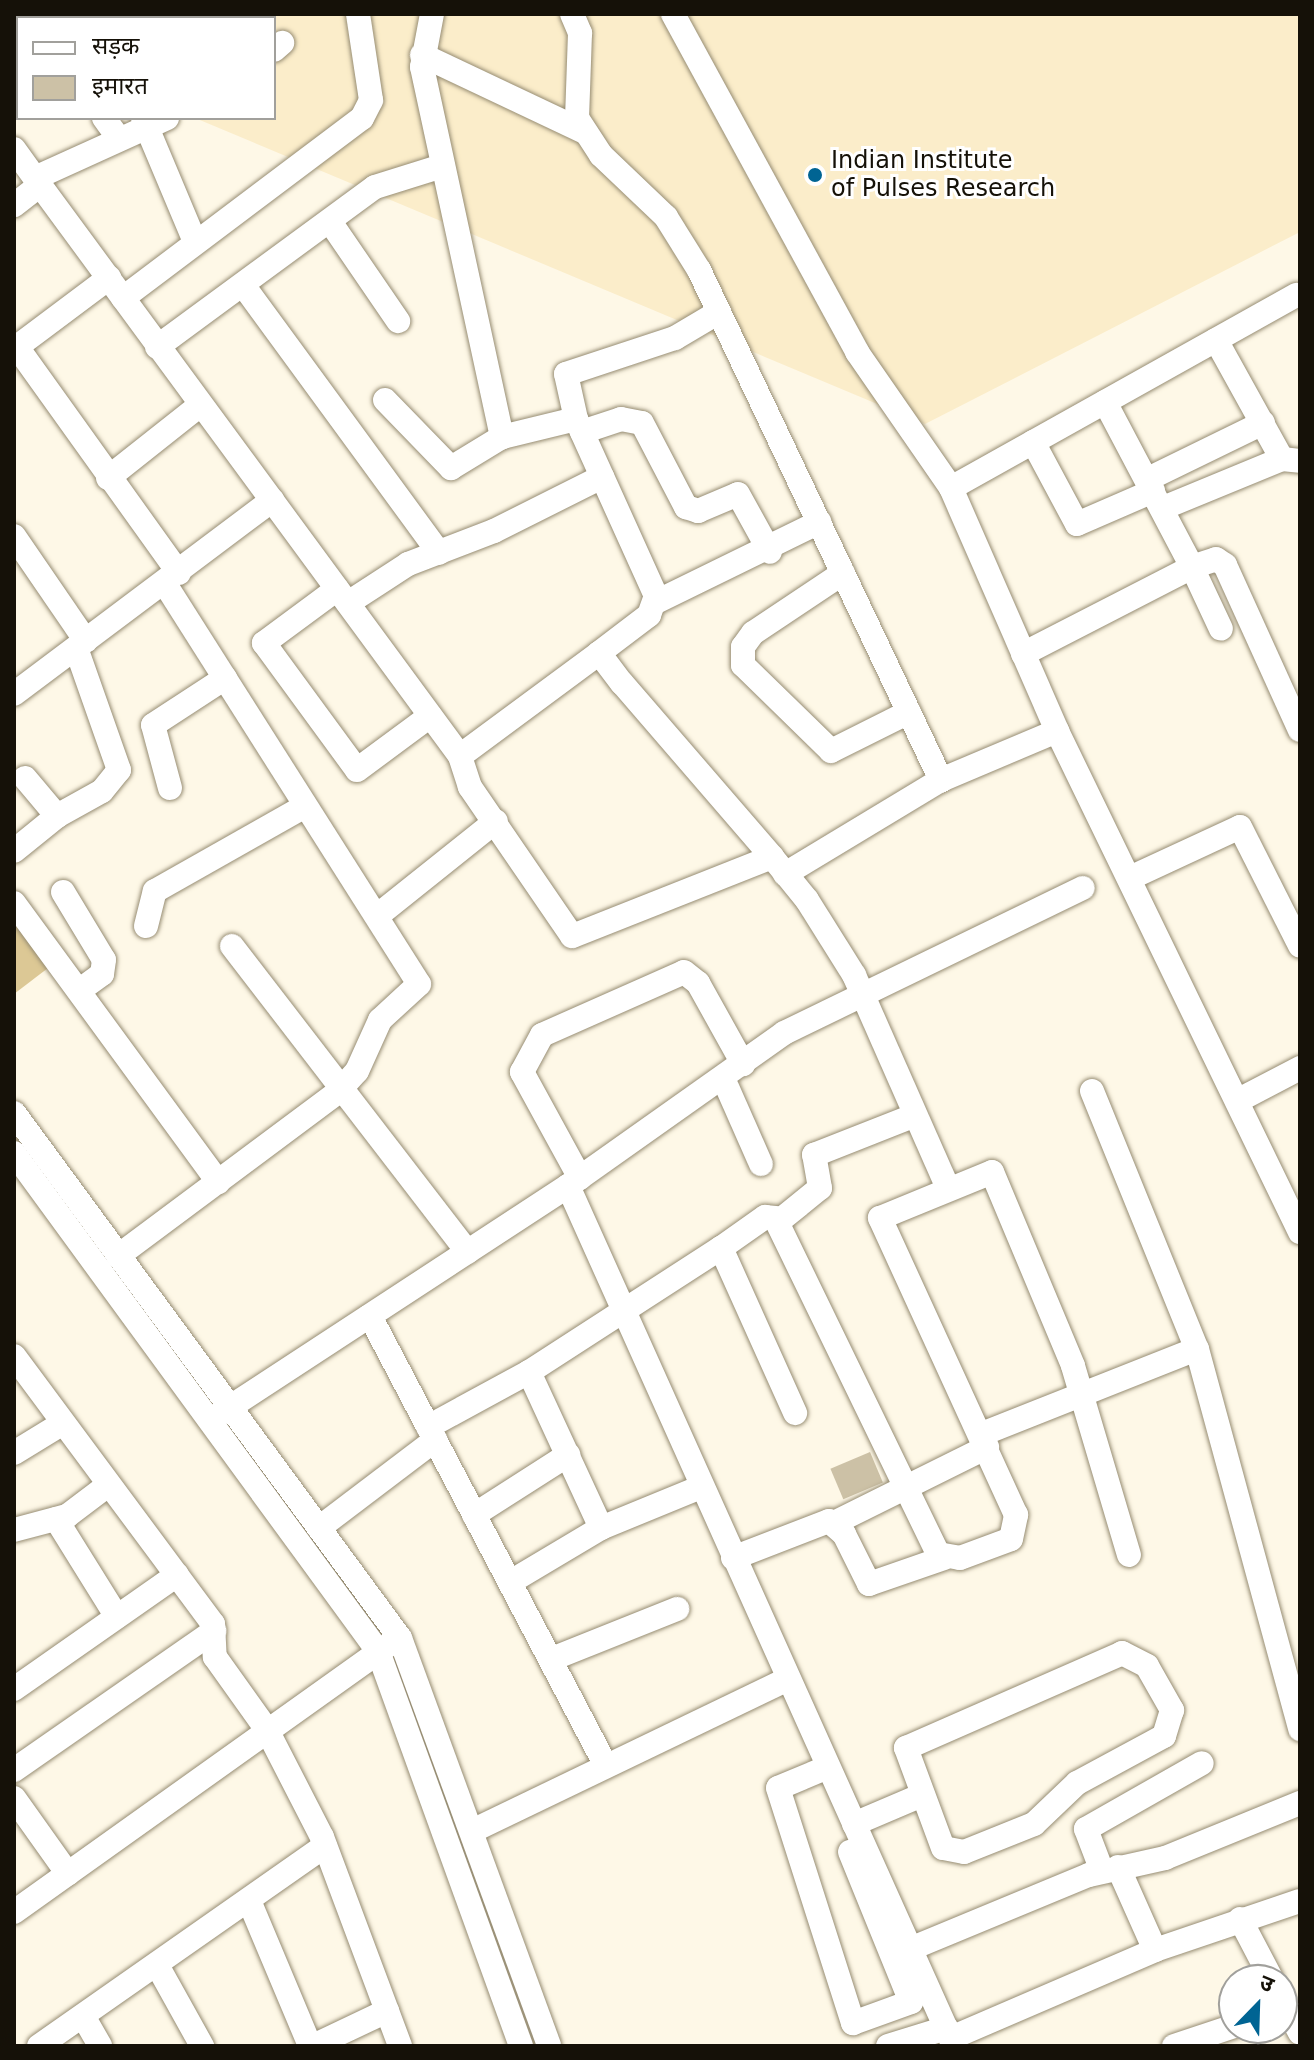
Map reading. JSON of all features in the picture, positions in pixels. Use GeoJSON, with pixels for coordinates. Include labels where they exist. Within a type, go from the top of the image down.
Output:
{"type":"FeatureCollection","features":[{"type":"Feature","properties":{"kind":"street"},"geometry":{"type":"LineString","coordinates":[[123,298],[367,112],[371,95],[358,14]]}},
{"type":"Feature","properties":{"kind":"street"},"geometry":{"type":"LineString","coordinates":[[432,14],[422,55],[439,167],[502,437]]}},
{"type":"Feature","properties":{"kind":"street"},"geometry":{"type":"LineString","coordinates":[[572,14],[580,33],[577,118],[585,132],[666,217],[719,312],[941,780]]}},
{"type":"Feature","properties":{"kind":"street"},"geometry":{"type":"LineString","coordinates":[[673,14],[857,352],[951,488],[1057,731],[1237,1101],[1295,1200],[1300,1232]]}},
{"type":"Feature","properties":{"kind":"street"},"geometry":{"type":"LineString","coordinates":[[422,55],[585,132]]}},
{"type":"Feature","properties":{"kind":"street"},"geometry":{"type":"LineString","coordinates":[[105,120],[119,139]]}},
{"type":"Feature","properties":{"kind":"street"},"geometry":{"type":"LineString","coordinates":[[14,205],[37,182],[152,122],[195,242]]}},
{"type":"Feature","properties":{"kind":"street"},"geometry":{"type":"LineString","coordinates":[[14,149],[460,756],[470,787],[572,936],[778,866],[941,780],[1057,731]]}},
{"type":"Feature","properties":{"kind":"street"},"geometry":{"type":"LineString","coordinates":[[157,347],[387,181],[439,167]]}},
{"type":"Feature","properties":{"kind":"street"},"geometry":{"type":"LineString","coordinates":[[331,223],[398,321]]}},
{"type":"Feature","properties":{"kind":"street"},"geometry":{"type":"LineString","coordinates":[[109,278],[16,348],[108,478],[172,578],[225,678],[419,984],[380,1020],[357,1071],[338,1092],[118,1256]]}},
{"type":"Feature","properties":{"kind":"street"},"geometry":{"type":"LineString","coordinates":[[243,285],[439,553]]}},
{"type":"Feature","properties":{"kind":"street"},"geometry":{"type":"LineString","coordinates":[[951,488],[1299,297]]}},
{"type":"Feature","properties":{"kind":"street"},"geometry":{"type":"LineString","coordinates":[[656,602],[579,426],[569,369],[675,338],[719,312]]}},
{"type":"Feature","properties":{"kind":"street"},"geometry":{"type":"LineString","coordinates":[[1033,442],[1077,524],[1155,493],[1291,460],[1263,423],[1216,340]]}},
{"type":"Feature","properties":{"kind":"street"},"geometry":{"type":"LineString","coordinates":[[385,400],[444,466],[456,467],[502,437],[621,419],[642,423],[686,507],[698,511],[738,494],[770,552]]}},
{"type":"Feature","properties":{"kind":"street"},"geometry":{"type":"LineString","coordinates":[[1105,402],[1155,493],[1221,629]]}},
{"type":"Feature","properties":{"kind":"street"},"geometry":{"type":"LineString","coordinates":[[108,478],[200,405]]}},
{"type":"Feature","properties":{"kind":"street"},"geometry":{"type":"LineString","coordinates":[[1155,493],[1263,423]]}},
{"type":"Feature","properties":{"kind":"street"},"geometry":{"type":"LineString","coordinates":[[430,716],[357,770],[264,643],[343,596],[408,564],[439,553],[602,477]]}},
{"type":"Feature","properties":{"kind":"street"},"geometry":{"type":"LineString","coordinates":[[14,694],[272,500]]}},
{"type":"Feature","properties":{"kind":"street"},"geometry":{"type":"LineString","coordinates":[[460,756],[649,615],[656,602],[770,552],[819,522]]}},
{"type":"Feature","properties":{"kind":"street"},"geometry":{"type":"LineString","coordinates":[[14,536],[81,645],[119,770],[102,791],[57,816],[14,851]]}},
{"type":"Feature","properties":{"kind":"street"},"geometry":{"type":"LineString","coordinates":[[1023,654],[1192,567],[1216,559],[1225,565],[1300,730]]}},
{"type":"Feature","properties":{"kind":"street"},"geometry":{"type":"LineString","coordinates":[[843,573],[753,633],[743,647],[743,665],[831,751],[909,712]]}},
{"type":"Feature","properties":{"kind":"street"},"geometry":{"type":"LineString","coordinates":[[599,653],[778,866],[857,992],[947,1186]]}},
{"type":"Feature","properties":{"kind":"street"},"geometry":{"type":"LineString","coordinates":[[170,788],[153,725],[225,678]]}},
{"type":"Feature","properties":{"kind":"street"},"geometry":{"type":"LineString","coordinates":[[25,778],[57,816]]}},
{"type":"Feature","properties":{"kind":"street"},"geometry":{"type":"LineString","coordinates":[[146,926],[155,891],[305,806]]}},
{"type":"Feature","properties":{"kind":"street"},"geometry":{"type":"LineString","coordinates":[[377,916],[496,821]]}},
{"type":"Feature","properties":{"kind":"street"},"geometry":{"type":"LineString","coordinates":[[1130,878],[1240,827],[1300,946]]}},
{"type":"Feature","properties":{"kind":"street"},"geometry":{"type":"LineString","coordinates":[[219,1414],[574,1182],[733,1071],[857,992],[1083,888]]}},
{"type":"Feature","properties":{"kind":"street"},"geometry":{"type":"LineString","coordinates":[[63,892],[104,960],[102,974],[83,988]]}},
{"type":"Feature","properties":{"kind":"street"},"geometry":{"type":"LineString","coordinates":[[14,903],[83,988],[218,1182]]}},
{"type":"Feature","properties":{"kind":"street"},"geometry":{"type":"LineString","coordinates":[[232,946],[338,1092],[468,1252]]}},
{"type":"Feature","properties":{"kind":"street"},"geometry":{"type":"LineString","coordinates":[[761,1164],[733,1071],[698,983],[684,972],[542,1035],[522,1072],[574,1182],[624,1317],[788,1679],[822,1769],[871,1880],[910,1949],[950,2037]]}},
{"type":"Feature","properties":{"kind":"street"},"geometry":{"type":"LineString","coordinates":[[1237,1101],[1300,1068]]}},
{"type":"Feature","properties":{"kind":"street"},"geometry":{"type":"LineString","coordinates":[[1092,1091],[1197,1349],[1300,1729]]}},
{"type":"Feature","properties":{"kind":"street"},"geometry":{"type":"LineString","coordinates":[[14,1113],[118,1256],[219,1414],[319,1528],[389,1644],[472,1831],[549,2046]]}},
{"type":"Feature","properties":{"kind":"street"},"geometry":{"type":"LineString","coordinates":[[778,1222],[820,1188],[814,1155],[913,1116]]}},
{"type":"Feature","properties":{"kind":"street"},"geometry":{"type":"LineString","coordinates":[[14,1153],[219,1414],[389,1644],[521,2046]]}},
{"type":"Feature","properties":{"kind":"street"},"geometry":{"type":"LineString","coordinates":[[834,1523],[869,1584],[944,1558],[1001,1545],[1017,1528],[985,1441],[880,1218],[985,1170],[995,1174],[1082,1395],[1129,1555]]}},
{"type":"Feature","properties":{"kind":"street"},"geometry":{"type":"LineString","coordinates":[[319,1528],[431,1433],[624,1317],[765,1217],[778,1222],[903,1487],[944,1558]]}},
{"type":"Feature","properties":{"kind":"street"},"geometry":{"type":"LineString","coordinates":[[721,1248],[795,1413]]}},
{"type":"Feature","properties":{"kind":"street"},"geometry":{"type":"LineString","coordinates":[[370,1316],[512,1581],[605,1764]]}},
{"type":"Feature","properties":{"kind":"street"},"geometry":{"type":"LineString","coordinates":[[733,1558],[834,1523],[985,1441],[1082,1395],[1197,1349]]}},
{"type":"Feature","properties":{"kind":"street"},"geometry":{"type":"LineString","coordinates":[[14,1357],[177,1575],[214,1631],[215,1657],[267,1730],[325,1846],[400,2046]]}},
{"type":"Feature","properties":{"kind":"street"},"geometry":{"type":"LineString","coordinates":[[529,1372],[601,1528]]}},
{"type":"Feature","properties":{"kind":"street"},"geometry":{"type":"LineString","coordinates":[[14,1453],[63,1423]]}},
{"type":"Feature","properties":{"kind":"street"},"geometry":{"type":"LineString","coordinates":[[474,1515],[568,1455]]}},
{"type":"Feature","properties":{"kind":"street"},"geometry":{"type":"LineString","coordinates":[[14,1530],[56,1519],[108,1485]]}},
{"type":"Feature","properties":{"kind":"street"},"geometry":{"type":"LineString","coordinates":[[512,1581],[601,1528],[701,1487]]}},
{"type":"Feature","properties":{"kind":"street"},"geometry":{"type":"LineString","coordinates":[[56,1519],[117,1617]]}},
{"type":"Feature","properties":{"kind":"street"},"geometry":{"type":"LineString","coordinates":[[14,1689],[177,1575]]}},
{"type":"Feature","properties":{"kind":"street"},"geometry":{"type":"LineString","coordinates":[[552,1659],[677,1609]]}},
{"type":"Feature","properties":{"kind":"street"},"geometry":{"type":"LineString","coordinates":[[14,1770],[214,1631]]}},
{"type":"Feature","properties":{"kind":"street"},"geometry":{"type":"LineString","coordinates":[[14,1912],[389,1644]]}},
{"type":"Feature","properties":{"kind":"street"},"geometry":{"type":"LineString","coordinates":[[1122,1653],[1147,1666],[1172,1710],[1164,1736],[1077,1783],[1034,1824],[964,1852],[943,1848],[922,1795],[906,1748],[1122,1653]]}},
{"type":"Feature","properties":{"kind":"street"},"geometry":{"type":"LineString","coordinates":[[472,1831],[605,1764],[788,1679]]}},
{"type":"Feature","properties":{"kind":"street"},"geometry":{"type":"LineString","coordinates":[[1155,1950],[1086,1829],[1202,1763]]}},
{"type":"Feature","properties":{"kind":"street"},"geometry":{"type":"LineString","coordinates":[[822,1769],[854,1824],[911,2002],[853,2023],[778,1788],[822,1769]]}},
{"type":"Feature","properties":{"kind":"street"},"geometry":{"type":"LineString","coordinates":[[854,1824],[922,1795]]}},
{"type":"Feature","properties":{"kind":"street"},"geometry":{"type":"LineString","coordinates":[[14,1798],[68,1874]]}},
{"type":"Feature","properties":{"kind":"street"},"geometry":{"type":"LineString","coordinates":[[910,1949],[1110,1869],[1165,1858],[1300,1803]]}},
{"type":"Feature","properties":{"kind":"street"},"geometry":{"type":"LineString","coordinates":[[39,2046],[250,1903],[325,1846]]}},
{"type":"Feature","properties":{"kind":"street"},"geometry":{"type":"LineString","coordinates":[[888,2046],[950,2037],[1155,1950],[1300,1901]]}},
{"type":"Feature","properties":{"kind":"street"},"geometry":{"type":"LineString","coordinates":[[250,1903],[312,2046],[387,2011]]}},
{"type":"Feature","properties":{"kind":"street"},"geometry":{"type":"LineString","coordinates":[[1240,1919],[1264,1964]]}},
{"type":"Feature","properties":{"kind":"street"},"geometry":{"type":"LineString","coordinates":[[157,1965],[202,2046]]}},
{"type":"Feature","properties":{"kind":"street"},"geometry":{"type":"LineString","coordinates":[[83,2016],[100,2046]]}},
{"type":"Feature","properties":{"kind":"street"},"geometry":{"type":"LineString","coordinates":[[1174,2046],[1218,2031]]}},
{"type":"Feature","properties":{"kind":"shaded area","name":"Indian Institute of Pulses Research"},"geometry":{"type":"Polygon","coordinates":[[[14,14],[1300,14],[1300,232],[925,424],[200,120],[276,120],[276,16],[16,16],[16,29],[14,14]]]}},
{"type":"Feature","properties":{"kind":"shaded area"},"geometry":{"type":"Polygon","coordinates":[[[14,914],[52,965],[14,994],[14,914]]]}},
{"type":"Feature","properties":{"kind":"building"},"geometry":{"type":"Polygon","coordinates":[[[870,1452],[883,1482],[843,1499],[830,1469],[870,1452]]]}},
{"type":"Feature","properties":{"kind":"place","name":"Indian Institute of Pulses Research"},"geometry":{"type":"Point","coordinates":[815,175]}}]}
